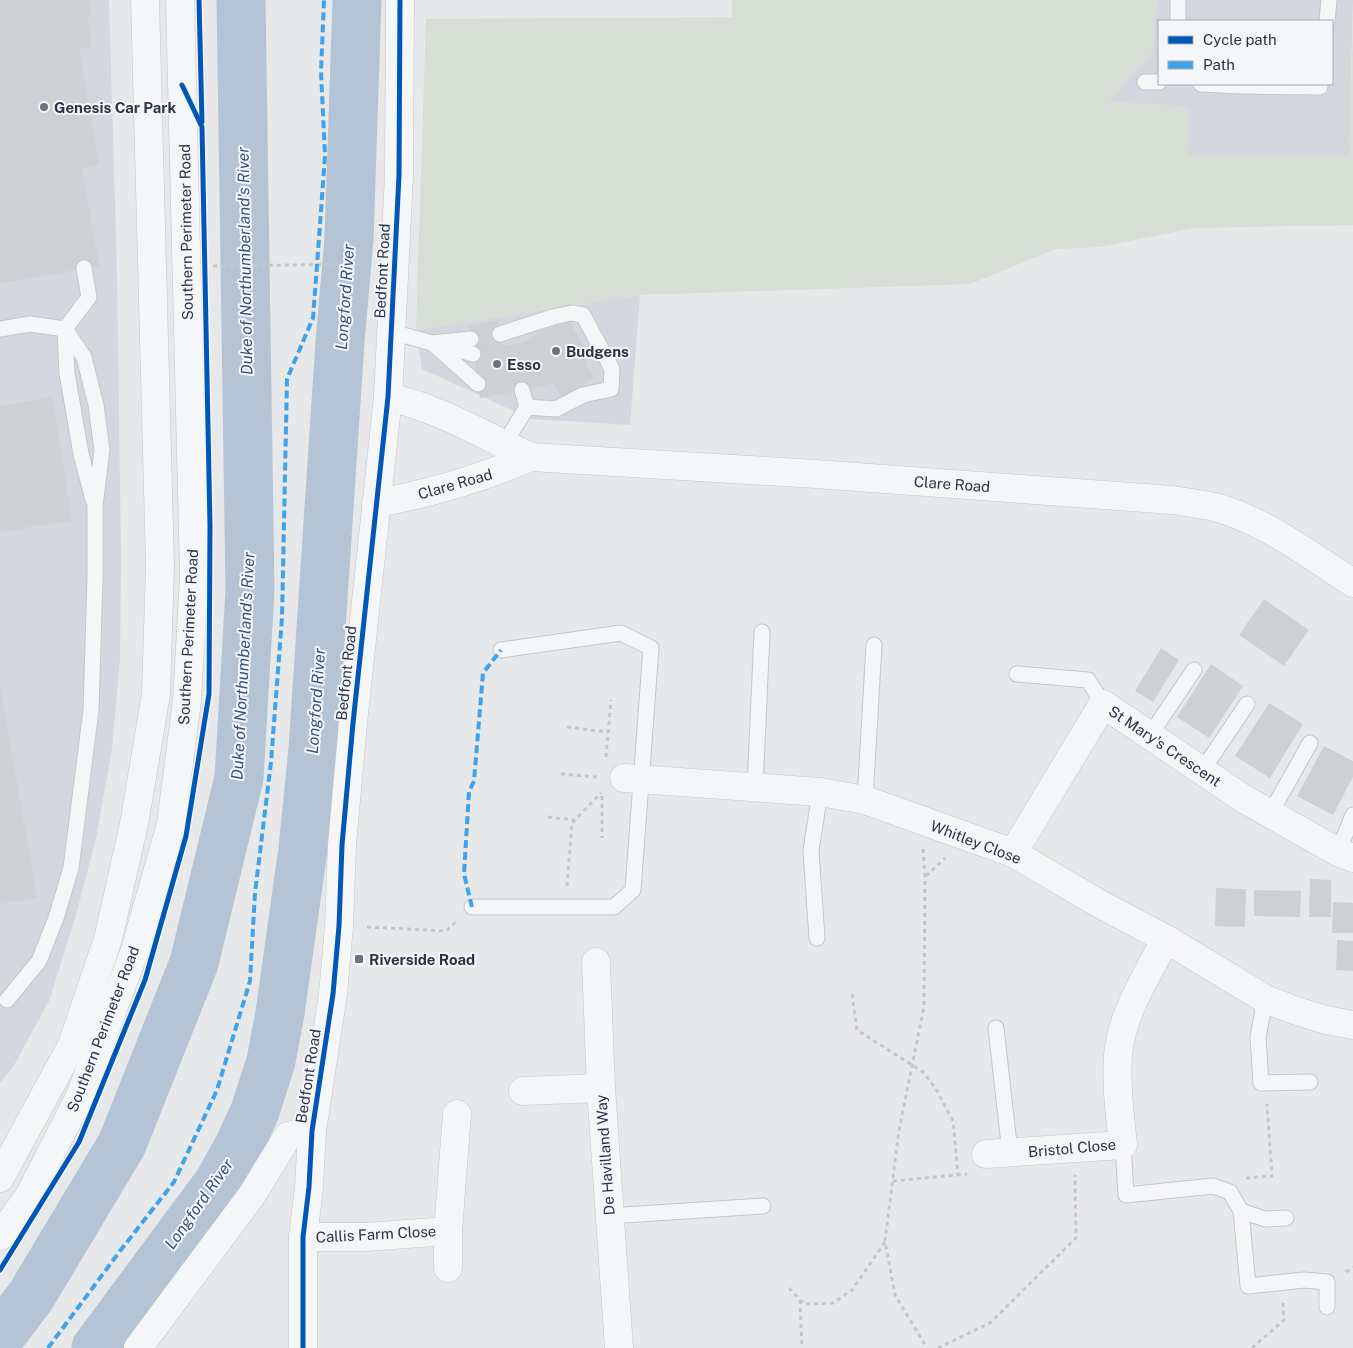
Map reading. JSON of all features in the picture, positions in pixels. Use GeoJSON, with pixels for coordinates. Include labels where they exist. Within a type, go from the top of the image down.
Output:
{"type":"FeatureCollection","features":[{"type":"Feature","properties":{"kind":"street","name":"Southern Perimeter Road"},"geometry":{"type":"LineString","coordinates":[[0,1178],[72,1044],[108,939],[134,824],[156,694],[160,565],[145,0]]}},
{"type":"Feature","properties":{"kind":"street","name":"Southern Perimeter Road"},"geometry":{"type":"LineString","coordinates":[[0,1236],[28,1196],[81,1094],[135,950],[172,824],[187,701],[194,576],[180,0]]}},
{"type":"Feature","properties":{"kind":"street","name":"Bedfont Road"},"geometry":{"type":"LineString","coordinates":[[303,1348],[303,1237],[309,1187],[312,1131],[333,994],[339,926],[342,845],[352,733],[388,397],[399,175],[400,0]]}},
{"type":"Feature","properties":{"kind":"street","name":"Clare Road"},"geometry":{"type":"LineString","coordinates":[[388,397],[413,402],[464,424],[531,457],[816,474],[1172,500],[1223,509],[1278,534],[1353,583]]}},
{"type":"Feature","properties":{"kind":"street","name":"Clare Road"},"geometry":{"type":"LineString","coordinates":[[376,503],[418,494],[490,474],[531,457]]}},
{"type":"Feature","properties":{"kind":"street","name":"St Mary's Crescent"},"geometry":{"type":"LineString","coordinates":[[1013,853],[1103,704],[1244,799],[1345,855]]}},
{"type":"Feature","properties":{"kind":"street","name":"Whitley Close"},"geometry":{"type":"LineString","coordinates":[[623,778],[820,792],[866,800],[1013,853],[1098,903],[1166,939],[1265,999],[1326,1020],[1353,1025]]}},
{"type":"Feature","properties":{"kind":"street","name":"Bristol Close"},"geometry":{"type":"LineString","coordinates":[[998,1154],[1123,1145],[1117,1087],[1118,1054],[1126,1021],[1141,986],[1166,939]]}},
{"type":"Feature","properties":{"kind":"street","name":"De Havilland Way"},"geometry":{"type":"LineString","coordinates":[[596,962],[601,1088],[619,1348]]}},
{"type":"Feature","properties":{"kind":"street"},"geometry":{"type":"LineString","coordinates":[[523,1091],[601,1088]]}},
{"type":"Feature","properties":{"kind":"street","name":"Callis Farm Close"},"geometry":{"type":"LineString","coordinates":[[448,1268],[448,1231],[457,1114]]}},
{"type":"Feature","properties":{"kind":"street"},"geometry":{"type":"LineString","coordinates":[[138,1348],[252,1195],[288,1136],[312,1131]]}},
{"type":"Feature","properties":{"kind":"street","name":"Callis Farm Close"},"geometry":{"type":"LineString","coordinates":[[303,1237],[366,1237],[448,1231]]}},
{"type":"Feature","properties":{"kind":"lane"},"geometry":{"type":"LineString","coordinates":[[1178,0],[1178,20]]}},
{"type":"Feature","properties":{"kind":"lane"},"geometry":{"type":"LineString","coordinates":[[1326,20],[1329,0]]}},
{"type":"Feature","properties":{"kind":"lane"},"geometry":{"type":"LineString","coordinates":[[1220,85],[1310,87],[1320,87],[1320,85]]}},
{"type":"Feature","properties":{"kind":"lane"},"geometry":{"type":"LineString","coordinates":[[84,268],[89,297],[65,329],[67,373],[79,445],[95,506]]}},
{"type":"Feature","properties":{"kind":"lane"},"geometry":{"type":"LineString","coordinates":[[500,334],[572,312],[583,315],[612,369],[611,389],[583,395],[556,408],[527,407]]}},
{"type":"Feature","properties":{"kind":"lane"},"geometry":{"type":"LineString","coordinates":[[0,329],[30,324],[65,329],[84,357],[96,406],[102,450],[95,506],[91,710],[71,868],[56,918],[39,961],[7,1000]]}},
{"type":"Feature","properties":{"kind":"lane"},"geometry":{"type":"LineString","coordinates":[[392,332],[432,343],[472,346]]}},
{"type":"Feature","properties":{"kind":"lane"},"geometry":{"type":"LineString","coordinates":[[432,343],[477,377]]}},
{"type":"Feature","properties":{"kind":"lane"},"geometry":{"type":"LineString","coordinates":[[522,390],[527,407]]}},
{"type":"Feature","properties":{"kind":"lane"},"geometry":{"type":"LineString","coordinates":[[490,474],[502,444],[527,407]]}},
{"type":"Feature","properties":{"kind":"lane"},"geometry":{"type":"LineString","coordinates":[[755,788],[762,632]]}},
{"type":"Feature","properties":{"kind":"lane"},"geometry":{"type":"LineString","coordinates":[[472,907],[614,907],[633,890],[623,778],[651,648],[621,633],[501,650]]}},
{"type":"Feature","properties":{"kind":"lane"},"geometry":{"type":"LineString","coordinates":[[866,800],[874,645]]}},
{"type":"Feature","properties":{"kind":"lane"},"geometry":{"type":"LineString","coordinates":[[1150,735],[1194,670]]}},
{"type":"Feature","properties":{"kind":"lane"},"geometry":{"type":"LineString","coordinates":[[1017,674],[1088,680],[1103,704]]}},
{"type":"Feature","properties":{"kind":"lane"},"geometry":{"type":"LineString","coordinates":[[1202,771],[1247,704]]}},
{"type":"Feature","properties":{"kind":"lane"},"geometry":{"type":"LineString","coordinates":[[1270,814],[1310,743]]}},
{"type":"Feature","properties":{"kind":"lane"},"geometry":{"type":"LineString","coordinates":[[817,938],[811,852],[820,792]]}},
{"type":"Feature","properties":{"kind":"lane"},"geometry":{"type":"LineString","coordinates":[[1345,855],[1353,815]]}},
{"type":"Feature","properties":{"kind":"lane"},"geometry":{"type":"LineString","coordinates":[[1265,999],[1258,1038],[1260,1083],[1310,1082]]}},
{"type":"Feature","properties":{"kind":"lane"},"geometry":{"type":"LineString","coordinates":[[996,1028],[998,1154]]}},
{"type":"Feature","properties":{"kind":"lane"},"geometry":{"type":"LineString","coordinates":[[1123,1145],[1126,1195],[1213,1186],[1230,1192],[1241,1211],[1248,1286],[1304,1280],[1327,1282],[1327,1308]]}},
{"type":"Feature","properties":{"kind":"lane"},"geometry":{"type":"LineString","coordinates":[[609,1216],[763,1206]]}},
{"type":"Feature","properties":{"kind":"lane"},"geometry":{"type":"LineString","coordinates":[[1241,1211],[1265,1220],[1286,1218]]}},
{"type":"Feature","properties":{"kind":"path"},"geometry":{"type":"LineString","coordinates":[[217,266],[375,263]]}},
{"type":"Feature","properties":{"kind":"path"},"geometry":{"type":"LineString","coordinates":[[561,774],[623,778],[608,732],[611,700]]}},
{"type":"Feature","properties":{"kind":"path"},"geometry":{"type":"LineString","coordinates":[[567,727],[608,732]]}},
{"type":"Feature","properties":{"kind":"path"},"geometry":{"type":"LineString","coordinates":[[565,907],[572,823],[602,792],[602,838]]}},
{"type":"Feature","properties":{"kind":"path"},"geometry":{"type":"LineString","coordinates":[[548,817],[574,820]]}},
{"type":"Feature","properties":{"kind":"path"},"geometry":{"type":"LineString","coordinates":[[922,821],[925,876],[924,1007],[899,1130],[885,1241],[895,1295],[927,1348]]}},
{"type":"Feature","properties":{"kind":"path"},"geometry":{"type":"LineString","coordinates":[[339,926],[446,931],[472,907]]}},
{"type":"Feature","properties":{"kind":"path"},"geometry":{"type":"LineString","coordinates":[[852,994],[857,1030],[923,1072],[936,1089],[953,1121],[958,1175]]}},
{"type":"Feature","properties":{"kind":"path"},"geometry":{"type":"LineString","coordinates":[[1230,1192],[1236,1179],[1272,1176],[1266,1083]]}},
{"type":"Feature","properties":{"kind":"path"},"geometry":{"type":"LineString","coordinates":[[938,1348],[990,1323],[1076,1238],[1074,1148]]}},
{"type":"Feature","properties":{"kind":"path"},"geometry":{"type":"LineString","coordinates":[[893,1181],[968,1174]]}},
{"type":"Feature","properties":{"kind":"path"},"geometry":{"type":"LineString","coordinates":[[789,1288],[804,1304],[833,1303],[852,1290],[885,1241]]}},
{"type":"Feature","properties":{"kind":"path"},"geometry":{"type":"LineString","coordinates":[[1252,1348],[1284,1320],[1281,1282]]}},
{"type":"Feature","properties":{"kind":"path"},"geometry":{"type":"LineString","coordinates":[[800,1300],[802,1348]]}},
{"type":"Feature","properties":{"kind":"shaded area"},"geometry":{"type":"Polygon","coordinates":[[[0,0],[109,0],[117,272],[121,557],[120,658],[112,749],[96,838],[76,915],[49,1001],[13,1067],[0,1083],[0,0]]]}},
{"type":"Feature","properties":{"kind":"shaded area"},"geometry":{"type":"Polygon","coordinates":[[[732,0],[1157,0],[1152,53],[1109,101],[1189,106],[1188,155],[1349,155],[1353,21],[1353,225],[1195,228],[1100,247],[1056,249],[970,284],[640,295],[416,330],[426,19],[732,17],[732,0]]]}},
{"type":"Feature","properties":{"kind":"shaded area"},"geometry":{"type":"Polygon","coordinates":[[[1157,0],[1353,0],[1349,155],[1187,155],[1109,101],[1152,53],[1157,0]]]}},
{"type":"Feature","properties":{"kind":"shaded area"},"geometry":{"type":"Polygon","coordinates":[[[640,295],[630,425],[531,419],[422,369],[416,330],[640,295]]]}},
{"type":"Feature","properties":{"kind":"building","name":"Genesis Car Park"},"geometry":{"type":"Polygon","coordinates":[[[0,0],[88,0],[91,17],[87,17],[92,47],[79,49],[99,165],[82,168],[99,266],[0,283],[0,0]]]}},
{"type":"Feature","properties":{"kind":"building"},"geometry":{"type":"Polygon","coordinates":[[[568,319],[591,358],[584,362],[594,378],[562,397],[552,382],[547,385],[480,398],[469,325],[498,321],[502,346],[522,343],[556,322],[559,326],[568,319]]]}},
{"type":"Feature","properties":{"kind":"building"},"geometry":{"type":"Polygon","coordinates":[[[52,398],[72,520],[0,532],[0,406],[52,398]]]}},
{"type":"Feature","properties":{"kind":"building"},"geometry":{"type":"Polygon","coordinates":[[[1264,599],[1309,630],[1284,666],[1239,635],[1264,599]]]}},
{"type":"Feature","properties":{"kind":"building"},"geometry":{"type":"Polygon","coordinates":[[[1161,648],[1179,660],[1153,702],[1135,691],[1161,648]]]}},
{"type":"Feature","properties":{"kind":"building"},"geometry":{"type":"Polygon","coordinates":[[[1211,664],[1243,686],[1209,738],[1177,717],[1211,664]]]}},
{"type":"Feature","properties":{"kind":"building"},"geometry":{"type":"Polygon","coordinates":[[[0,686],[37,898],[0,904],[0,686]]]}},
{"type":"Feature","properties":{"kind":"building"},"geometry":{"type":"Polygon","coordinates":[[[1269,703],[1303,724],[1270,778],[1235,756],[1269,703]]]}},
{"type":"Feature","properties":{"kind":"building"},"geometry":{"type":"Polygon","coordinates":[[[1324,746],[1353,761],[1353,777],[1333,815],[1297,796],[1324,746]]]}},
{"type":"Feature","properties":{"kind":"building"},"geometry":{"type":"Polygon","coordinates":[[[1310,879],[1331,880],[1331,917],[1309,917],[1310,879]]]}},
{"type":"Feature","properties":{"kind":"building"},"geometry":{"type":"Polygon","coordinates":[[[1216,888],[1246,889],[1245,927],[1215,926],[1216,888]]]}},
{"type":"Feature","properties":{"kind":"building"},"geometry":{"type":"Polygon","coordinates":[[[1254,890],[1301,891],[1300,917],[1254,916],[1254,890]]]}},
{"type":"Feature","properties":{"kind":"building"},"geometry":{"type":"Polygon","coordinates":[[[1333,902],[1353,903],[1353,933],[1332,933],[1333,902]]]}},
{"type":"Feature","properties":{"kind":"building"},"geometry":{"type":"Polygon","coordinates":[[[1337,940],[1353,941],[1353,971],[1336,970],[1337,940]]]}},
{"type":"Feature","properties":{"kind":"waterway","name":"Duke of Northumberland's River"},"geometry":{"type":"LineString","coordinates":[[0,1337],[31,1296],[122,1144],[194,963],[239,778],[250,590],[241,0]]}},
{"type":"Feature","properties":{"kind":"waterway","name":"Longford River"},"geometry":{"type":"LineString","coordinates":[[96,1348],[219,1182],[239,1146],[255,1111],[271,1061],[280,1013],[303,849],[313,749],[340,342],[349,239],[357,0]]}},
{"type":"Feature","properties":{"kind":"marked path"},"geometry":{"type":"LineString","coordinates":[[48,1348],[174,1182],[217,1090],[250,981],[255,893],[271,762],[282,618],[287,379],[313,318],[317,265],[325,156],[321,71],[324,0]]}},
{"type":"Feature","properties":{"kind":"marked path"},"geometry":{"type":"LineString","coordinates":[[472,907],[464,874],[469,792],[474,781],[483,673],[501,650]]}},
{"type":"Feature","properties":{"kind":"cycle path"},"geometry":{"type":"LineString","coordinates":[[199,0],[202,122]]}},
{"type":"Feature","properties":{"kind":"cycle path"},"geometry":{"type":"LineString","coordinates":[[303,1348],[303,1237],[309,1187],[312,1131],[333,994],[339,926],[342,845],[353,723],[388,397],[399,175],[400,0]]}},
{"type":"Feature","properties":{"kind":"cycle path"},"geometry":{"type":"LineString","coordinates":[[0,1270],[79,1142],[145,980],[186,836],[209,694],[210,526],[202,127],[182,85]]}},
{"type":"Feature","properties":{"kind":"place","name":"Genesis Car Park"},"geometry":{"type":"Point","coordinates":[44,107]}},
{"type":"Feature","properties":{"kind":"place","name":"Budgens"},"geometry":{"type":"Point","coordinates":[556,351]}},
{"type":"Feature","properties":{"kind":"place","name":"Esso"},"geometry":{"type":"Point","coordinates":[497,364]}},
{"type":"Feature","properties":{"kind":"place","name":"Riverside Road"},"geometry":{"type":"Point","coordinates":[359,959]}}]}
